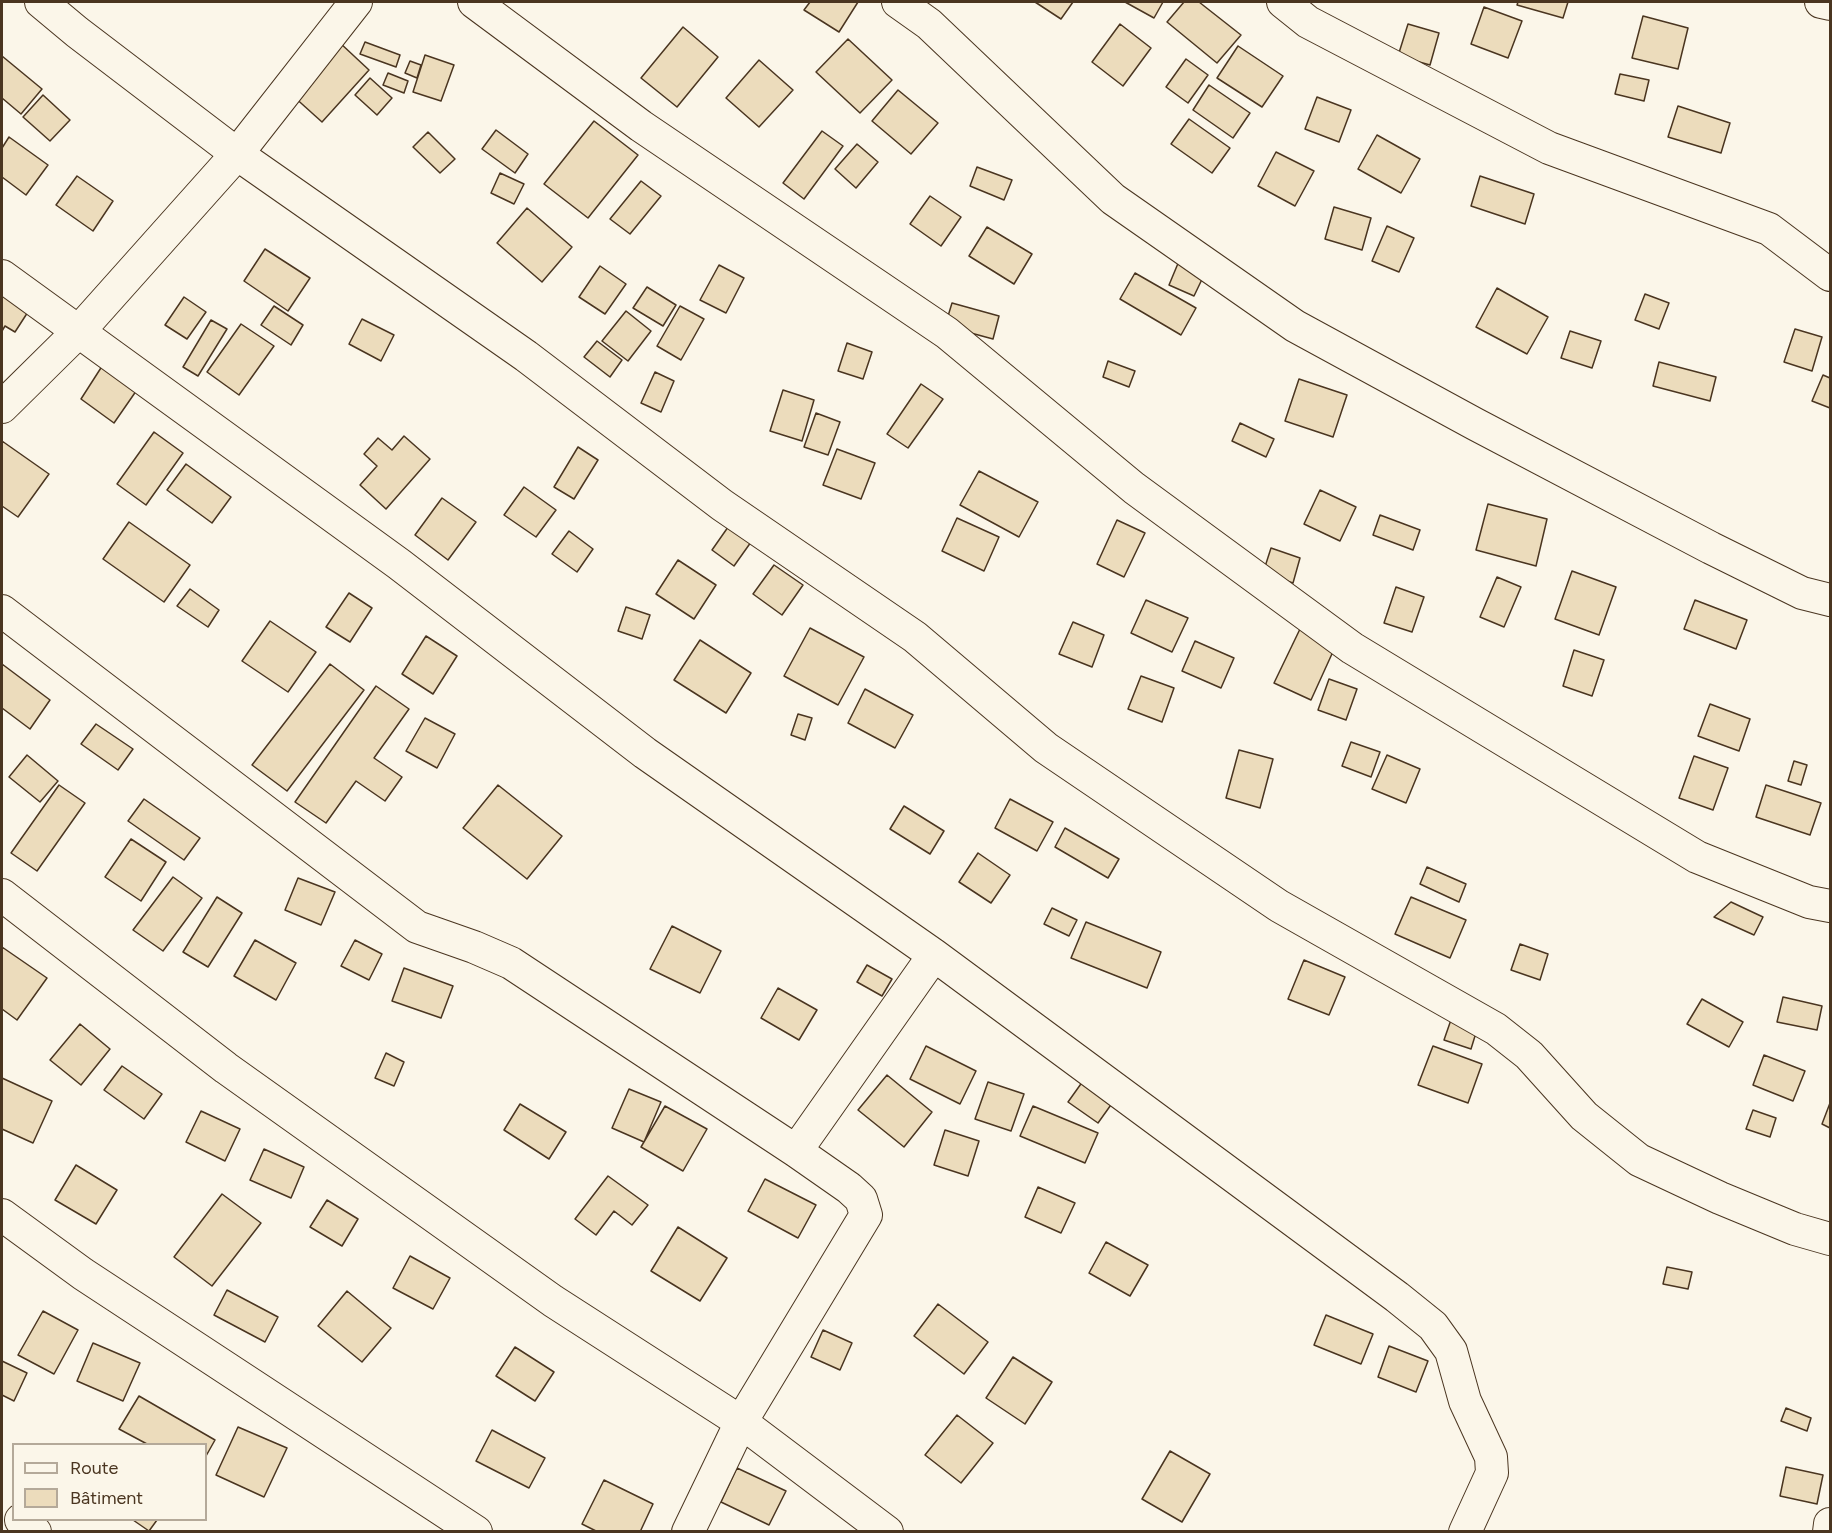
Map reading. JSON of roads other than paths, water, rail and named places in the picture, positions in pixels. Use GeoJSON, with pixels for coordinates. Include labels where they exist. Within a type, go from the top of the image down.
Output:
{"type":"FeatureCollection","features":[{"type":"Feature","properties":{"kind":"street"},"geometry":{"type":"LineString","coordinates":[[41,2],[237,154],[526,356],[722,506],[915,638],[1046,748],[1279,906],[1496,1029],[1529,1055],[1584,1116],[1639,1160],[1795,1229],[1830,1239]]}},
{"type":"Feature","properties":{"kind":"street"},"geometry":{"type":"LineString","coordinates":[[2,407],[79,331],[237,154],[356,2]]}},
{"type":"Feature","properties":{"kind":"street"},"geometry":{"type":"LineString","coordinates":[[474,2],[641,126],[947,333],[1134,488],[1352,648],[1697,857],[1809,902],[1830,906]]}},
{"type":"Feature","properties":{"kind":"street"},"geometry":{"type":"LineString","coordinates":[[898,2],[929,24],[1113,199],[1295,326],[1711,548],[1802,593],[1830,600]]}},
{"type":"Feature","properties":{"kind":"street"},"geometry":{"type":"LineString","coordinates":[[1283,2],[1308,22],[1549,148],[1769,229],[1830,275]]}},
{"type":"Feature","properties":{"kind":"street"},"geometry":{"type":"LineString","coordinates":[[1821,2],[1830,4]]}},
{"type":"Feature","properties":{"kind":"street"},"geometry":{"type":"LineString","coordinates":[[2,276],[399,564],[645,753],[934,955],[1433,1326],[1451,1351],[1465,1401],[1491,1457],[1492,1473],[1465,1532]]}},
{"type":"Feature","properties":{"kind":"street"},"geometry":{"type":"LineString","coordinates":[[2,611],[417,927],[511,963],[796,1151],[861,1199],[866,1215],[741,1422],[688,1532]]}},
{"type":"Feature","properties":{"kind":"street"},"geometry":{"type":"LineString","coordinates":[[2,895],[226,1068],[553,1300],[741,1422],[887,1532]]}},
{"type":"Feature","properties":{"kind":"street"},"geometry":{"type":"LineString","coordinates":[[796,1151],[934,955]]}},
{"type":"Feature","properties":{"kind":"street"},"geometry":{"type":"LineString","coordinates":[[2,1215],[83,1274],[476,1532]]}},
{"type":"Feature","properties":{"kind":"street"},"geometry":{"type":"LineString","coordinates":[[22,1521],[35,1532]]}},
{"type":"Feature","properties":{"kind":"street"},"geometry":{"type":"LineString","coordinates":[[1829,1532],[1830,1524]]}}]}
